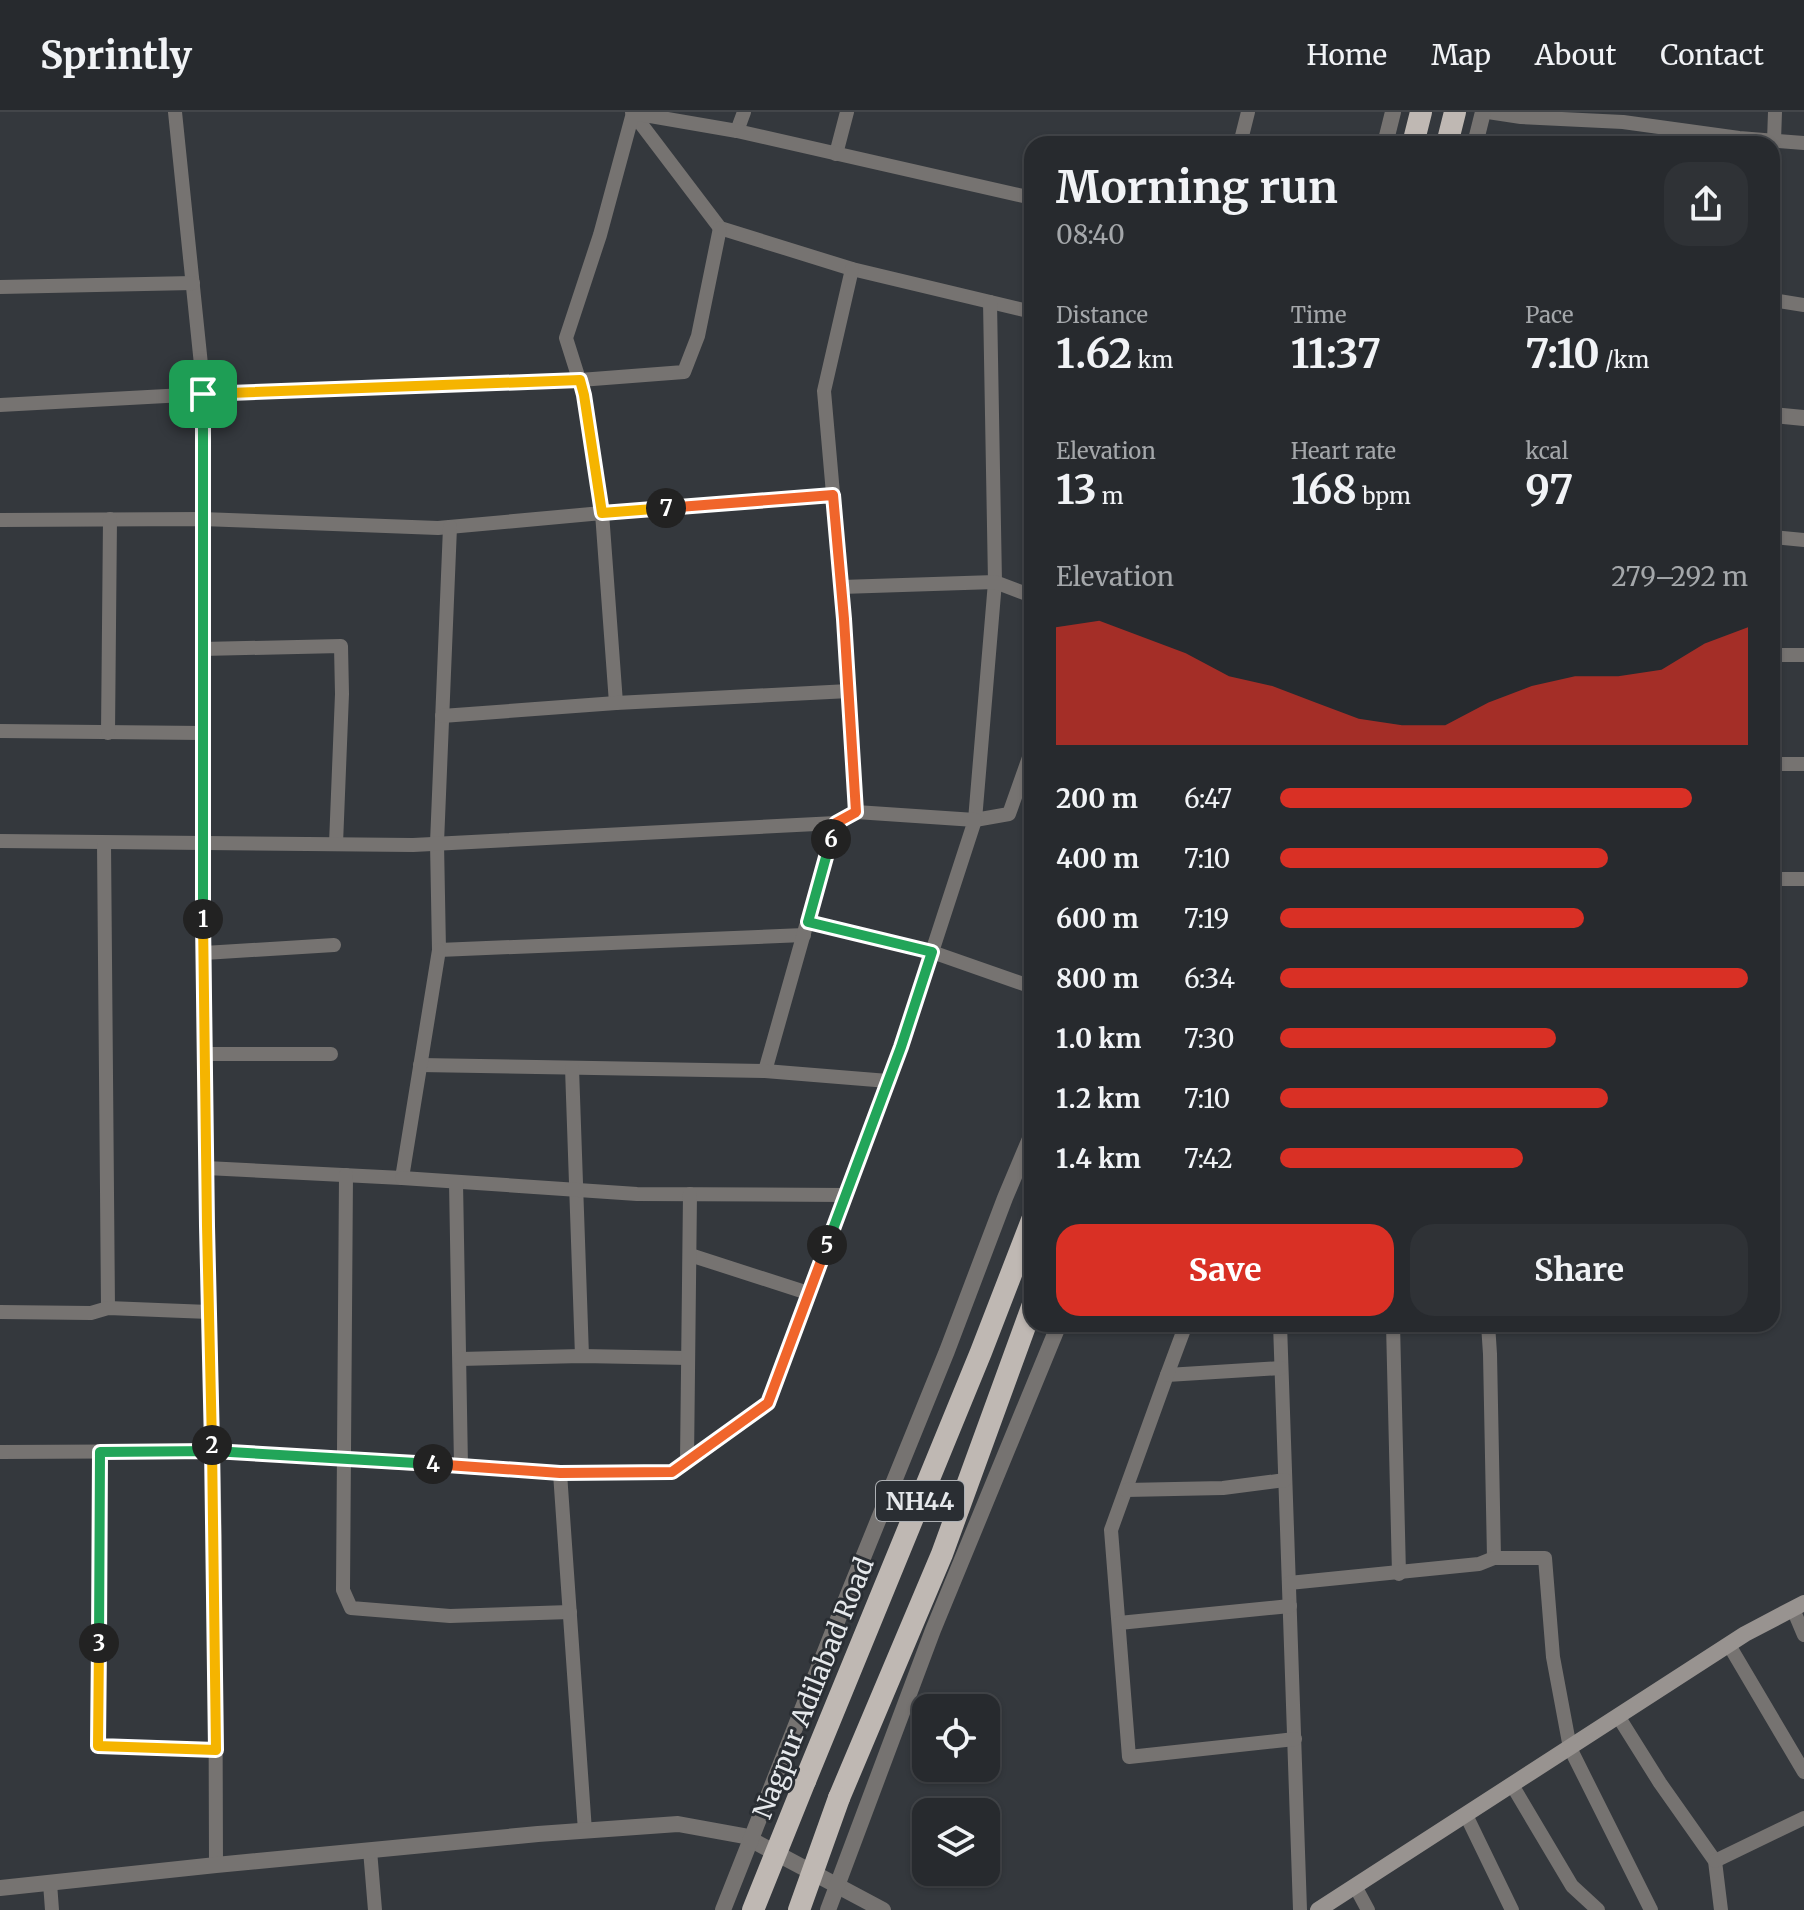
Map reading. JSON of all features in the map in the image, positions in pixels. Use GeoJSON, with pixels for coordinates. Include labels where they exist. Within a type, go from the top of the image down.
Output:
{"type":"FeatureCollection","features":[{"type":"Feature","properties":{"kind":"highway"},"geometry":{"type":"LineString","coordinates":[[1415,136],[1421,112]]}},
{"type":"Feature","properties":{"kind":"highway"},"geometry":{"type":"LineString","coordinates":[[1449,136],[1455,112]]}},
{"type":"Feature","properties":{"kind":"highway","name":"Nagpur Adilabad Road"},"geometry":{"type":"LineString","coordinates":[[753,1910],[1024,1241]]}},
{"type":"Feature","properties":{"kind":"highway","name":"NH44"},"geometry":{"type":"LineString","coordinates":[[799,1910],[839,1798],[942,1554],[1024,1329]]}},
{"type":"Feature","properties":{"kind":"main road"},"geometry":{"type":"LineString","coordinates":[[1318,1910],[1729,1645],[1798,1606]]}},
{"type":"Feature","properties":{"kind":"street"},"geometry":{"type":"LineString","coordinates":[[175,112],[203,394],[203,844],[216,1865]]}},
{"type":"Feature","properties":{"kind":"street"},"geometry":{"type":"LineString","coordinates":[[633,112],[737,131],[1024,196]]}},
{"type":"Feature","properties":{"kind":"street"},"geometry":{"type":"LineString","coordinates":[[633,112],[720,228],[852,269],[1024,310]]}},
{"type":"Feature","properties":{"kind":"street"},"geometry":{"type":"LineString","coordinates":[[616,703],[602,513],[584,395],[566,338],[600,235],[633,112]]}},
{"type":"Feature","properties":{"kind":"street"},"geometry":{"type":"LineString","coordinates":[[737,131],[744,112]]}},
{"type":"Feature","properties":{"kind":"street"},"geometry":{"type":"LineString","coordinates":[[836,154],[847,112]]}},
{"type":"Feature","properties":{"kind":"street"},"geometry":{"type":"LineString","coordinates":[[1242,136],[1248,112]]}},
{"type":"Feature","properties":{"kind":"street"},"geometry":{"type":"LineString","coordinates":[[1387,136],[1393,112]]}},
{"type":"Feature","properties":{"kind":"street"},"geometry":{"type":"LineString","coordinates":[[1478,136],[1485,112],[1623,122],[1711,136]]}},
{"type":"Feature","properties":{"kind":"street"},"geometry":{"type":"LineString","coordinates":[[1660,127],[1663,112]]}},
{"type":"Feature","properties":{"kind":"street"},"geometry":{"type":"LineString","coordinates":[[1774,136],[1775,112]]}},
{"type":"Feature","properties":{"kind":"street"},"geometry":{"type":"LineString","coordinates":[[1780,141],[1804,143]]}},
{"type":"Feature","properties":{"kind":"street"},"geometry":{"type":"LineString","coordinates":[[0,405],[580,380],[684,372],[698,336],[720,228]]}},
{"type":"Feature","properties":{"kind":"street"},"geometry":{"type":"LineString","coordinates":[[852,269],[824,391],[856,812]]}},
{"type":"Feature","properties":{"kind":"street"},"geometry":{"type":"LineString","coordinates":[[0,287],[193,283]]}},
{"type":"Feature","properties":{"kind":"street"},"geometry":{"type":"LineString","coordinates":[[1780,301],[1804,305]]}},
{"type":"Feature","properties":{"kind":"street"},"geometry":{"type":"LineString","coordinates":[[0,1452],[213,1451],[560,1473],[672,1472],[768,1403],[888,1081],[975,820],[995,582],[990,302]]}},
{"type":"Feature","properties":{"kind":"street"},"geometry":{"type":"LineString","coordinates":[[1780,416],[1804,418]]}},
{"type":"Feature","properties":{"kind":"street"},"geometry":{"type":"LineString","coordinates":[[0,520],[202,519],[438,528],[833,495]]}},
{"type":"Feature","properties":{"kind":"street"},"geometry":{"type":"LineString","coordinates":[[108,733],[110,519]]}},
{"type":"Feature","properties":{"kind":"street"},"geometry":{"type":"LineString","coordinates":[[402,1178],[439,950],[437,843],[450,527]]}},
{"type":"Feature","properties":{"kind":"street"},"geometry":{"type":"LineString","coordinates":[[1780,538],[1804,540]]}},
{"type":"Feature","properties":{"kind":"street"},"geometry":{"type":"LineString","coordinates":[[841,587],[995,582],[1024,593]]}},
{"type":"Feature","properties":{"kind":"street"},"geometry":{"type":"LineString","coordinates":[[202,649],[341,646],[336,844]]}},
{"type":"Feature","properties":{"kind":"street"},"geometry":{"type":"LineString","coordinates":[[1780,655],[1804,655]]}},
{"type":"Feature","properties":{"kind":"street"},"geometry":{"type":"LineString","coordinates":[[442,716],[849,691]]}},
{"type":"Feature","properties":{"kind":"street"},"geometry":{"type":"LineString","coordinates":[[0,731],[203,733]]}},
{"type":"Feature","properties":{"kind":"street"},"geometry":{"type":"LineString","coordinates":[[1780,764],[1804,764]]}},
{"type":"Feature","properties":{"kind":"street"},"geometry":{"type":"LineString","coordinates":[[0,841],[437,843],[836,823],[856,812],[975,820],[1009,814],[1024,772]]}},
{"type":"Feature","properties":{"kind":"street"},"geometry":{"type":"LineString","coordinates":[[765,1071],[836,823]]}},
{"type":"Feature","properties":{"kind":"street"},"geometry":{"type":"LineString","coordinates":[[104,843],[108,1308]]}},
{"type":"Feature","properties":{"kind":"street"},"geometry":{"type":"LineString","coordinates":[[1780,879],[1804,879]]}},
{"type":"Feature","properties":{"kind":"street"},"geometry":{"type":"LineString","coordinates":[[439,950],[806,928],[932,952],[1024,984]]}},
{"type":"Feature","properties":{"kind":"street"},"geometry":{"type":"LineString","coordinates":[[204,953],[334,945]]}},
{"type":"Feature","properties":{"kind":"street"},"geometry":{"type":"LineString","coordinates":[[205,1054],[331,1054]]}},
{"type":"Feature","properties":{"kind":"street"},"geometry":{"type":"LineString","coordinates":[[420,1065],[765,1071],[888,1081]]}},
{"type":"Feature","properties":{"kind":"street"},"geometry":{"type":"LineString","coordinates":[[572,1068],[582,1356]]}},
{"type":"Feature","properties":{"kind":"street"},"geometry":{"type":"LineString","coordinates":[[723,1910],[1024,1153]]}},
{"type":"Feature","properties":{"kind":"street"},"geometry":{"type":"LineString","coordinates":[[206,1168],[637,1194],[846,1195]]}},
{"type":"Feature","properties":{"kind":"street"},"geometry":{"type":"LineString","coordinates":[[346,1175],[343,1590],[351,1608],[450,1616],[570,1612]]}},
{"type":"Feature","properties":{"kind":"street"},"geometry":{"type":"LineString","coordinates":[[456,1182],[461,1466]]}},
{"type":"Feature","properties":{"kind":"street"},"geometry":{"type":"LineString","coordinates":[[687,1461],[690,1194]]}},
{"type":"Feature","properties":{"kind":"street"},"geometry":{"type":"LineString","coordinates":[[690,1255],[808,1295]]}},
{"type":"Feature","properties":{"kind":"street"},"geometry":{"type":"LineString","coordinates":[[0,1312],[91,1313],[108,1308],[209,1312]]}},
{"type":"Feature","properties":{"kind":"street"},"geometry":{"type":"LineString","coordinates":[[828,1910],[933,1630],[1056,1332]]}},
{"type":"Feature","properties":{"kind":"street"},"geometry":{"type":"LineString","coordinates":[[1183,1332],[1111,1530],[1129,1757],[1295,1739]]}},
{"type":"Feature","properties":{"kind":"street"},"geometry":{"type":"LineString","coordinates":[[1280,1332],[1300,1910]]}},
{"type":"Feature","properties":{"kind":"street"},"geometry":{"type":"LineString","coordinates":[[1393,1332],[1399,1574]]}},
{"type":"Feature","properties":{"kind":"street"},"geometry":{"type":"LineString","coordinates":[[1489,1332],[1494,1558]]}},
{"type":"Feature","properties":{"kind":"street"},"geometry":{"type":"LineString","coordinates":[[460,1359],[582,1356],[688,1358]]}},
{"type":"Feature","properties":{"kind":"street"},"geometry":{"type":"LineString","coordinates":[[1167,1375],[1281,1368]]}},
{"type":"Feature","properties":{"kind":"street"},"geometry":{"type":"LineString","coordinates":[[100,1452],[98,1746],[216,1750]]}},
{"type":"Feature","properties":{"kind":"street"},"geometry":{"type":"LineString","coordinates":[[560,1473],[585,1831]]}},
{"type":"Feature","properties":{"kind":"street"},"geometry":{"type":"LineString","coordinates":[[1126,1490],[1223,1488],[1285,1480]]}},
{"type":"Feature","properties":{"kind":"street"},"geometry":{"type":"LineString","coordinates":[[1289,1583],[1399,1574],[1479,1564],[1494,1558],[1545,1558],[1553,1657],[1570,1748],[1651,1910]]}},
{"type":"Feature","properties":{"kind":"street"},"geometry":{"type":"LineString","coordinates":[[1119,1623],[1290,1606]]}},
{"type":"Feature","properties":{"kind":"street"},"geometry":{"type":"LineString","coordinates":[[1798,1606],[1804,1635]]}},
{"type":"Feature","properties":{"kind":"street"},"geometry":{"type":"LineString","coordinates":[[1729,1645],[1804,1772]]}},
{"type":"Feature","properties":{"kind":"street"},"geometry":{"type":"LineString","coordinates":[[1618,1716],[1715,1861],[1721,1910]]}},
{"type":"Feature","properties":{"kind":"street"},"geometry":{"type":"LineString","coordinates":[[1512,1785],[1572,1886],[1598,1910]]}},
{"type":"Feature","properties":{"kind":"street"},"geometry":{"type":"LineString","coordinates":[[1466,1815],[1512,1910]]}},
{"type":"Feature","properties":{"kind":"street"},"geometry":{"type":"LineString","coordinates":[[1715,1861],[1804,1818]]}},
{"type":"Feature","properties":{"kind":"street"},"geometry":{"type":"LineString","coordinates":[[0,1888],[370,1850],[678,1824],[744,1836],[883,1910]]}},
{"type":"Feature","properties":{"kind":"street"},"geometry":{"type":"LineString","coordinates":[[370,1850],[375,1910]]}},
{"type":"Feature","properties":{"kind":"street"},"geometry":{"type":"LineString","coordinates":[[50,1883],[52,1910]]}},
{"type":"Feature","properties":{"kind":"street"},"geometry":{"type":"LineString","coordinates":[[1355,1886],[1368,1910]]}},
{"type":"Feature","properties":{"kind":"route"},"geometry":{"type":"LineString","coordinates":[[203,394],[203,844],[207,1226],[213,1451],[215,1536],[216,1750],[98,1746],[100,1452],[213,1451],[560,1473],[672,1472],[768,1403],[901,1047],[932,952],[808,922],[836,823],[856,812],[833,495],[602,513],[580,380],[203,394]]}}]}
